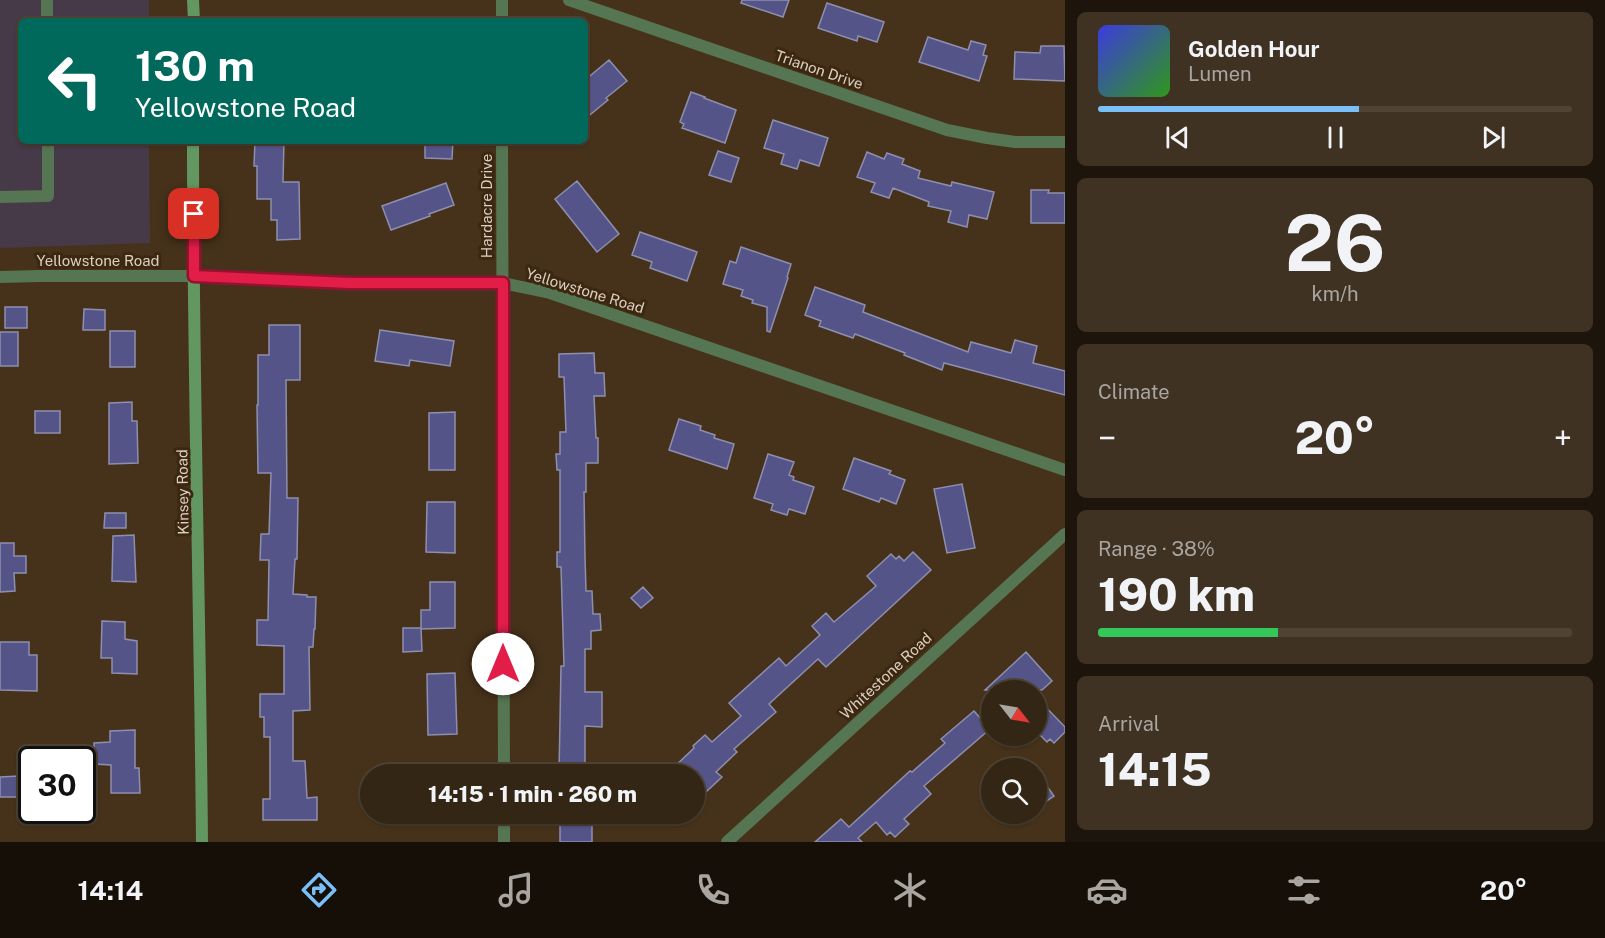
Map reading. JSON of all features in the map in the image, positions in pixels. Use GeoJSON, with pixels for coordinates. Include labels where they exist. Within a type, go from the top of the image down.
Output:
{"type":"FeatureCollection","features":[{"type":"Feature","properties":{"kind":"street"},"geometry":{"type":"LineString","coordinates":[[47,0],[47,18]]}},
{"type":"Feature","properties":{"kind":"street"},"geometry":{"type":"LineString","coordinates":[[194,0],[194,18]]}},
{"type":"Feature","properties":{"kind":"street"},"geometry":{"type":"LineString","coordinates":[[502,0],[502,18]]}},
{"type":"Feature","properties":{"kind":"street","name":"Trianon Drive"},"geometry":{"type":"LineString","coordinates":[[569,0],[948,130],[1015,142],[1065,142]]}},
{"type":"Feature","properties":{"kind":"street"},"geometry":{"type":"LineString","coordinates":[[0,197],[48,196],[48,144]]}},
{"type":"Feature","properties":{"kind":"street","name":"Kinsey Road"},"geometry":{"type":"LineString","coordinates":[[193,144],[202,842]]}},
{"type":"Feature","properties":{"kind":"street","name":"Hardacre Drive"},"geometry":{"type":"LineString","coordinates":[[502,144],[504,764]]}},
{"type":"Feature","properties":{"kind":"street","name":"Yellowstone Road"},"geometry":{"type":"LineString","coordinates":[[0,277],[194,276],[349,283],[503,283],[550,293],[1065,470]]}},
{"type":"Feature","properties":{"kind":"street","name":"Whitestone Road"},"geometry":{"type":"LineString","coordinates":[[727,842],[1065,534]]}},
{"type":"Feature","properties":{"kind":"street"},"geometry":{"type":"LineString","coordinates":[[504,824],[504,842]]}},
{"type":"Feature","properties":{"kind":"shaded area"},"geometry":{"type":"Polygon","coordinates":[[[0,0],[149,0],[149,18],[18,18],[18,144],[149,144],[150,243],[0,248],[0,0]]]}},
{"type":"Feature","properties":{"kind":"building"},"geometry":{"type":"Polygon","coordinates":[[[742,0],[789,0],[783,17],[741,3],[742,0]]]}},
{"type":"Feature","properties":{"kind":"building"},"geometry":{"type":"Polygon","coordinates":[[[827,3],[884,22],[877,42],[858,36],[857,41],[818,28],[827,3]]]}},
{"type":"Feature","properties":{"kind":"building"},"geometry":{"type":"Polygon","coordinates":[[[928,37],[968,50],[971,41],[986,45],[983,55],[987,56],[979,81],[919,62],[928,37]]]}},
{"type":"Feature","properties":{"kind":"building"},"geometry":{"type":"Polygon","coordinates":[[[1041,46],[1064,46],[1065,81],[1014,79],[1015,52],[1040,53],[1041,46]]]}},
{"type":"Feature","properties":{"kind":"building"},"geometry":{"type":"Polygon","coordinates":[[[609,60],[627,81],[588,117],[588,78],[609,60]]]}},
{"type":"Feature","properties":{"kind":"building"},"geometry":{"type":"Polygon","coordinates":[[[691,92],[736,110],[725,143],[682,128],[684,124],[680,122],[691,92]]]}},
{"type":"Feature","properties":{"kind":"building"},"geometry":{"type":"Polygon","coordinates":[[[773,120],[828,138],[819,166],[800,160],[797,169],[781,164],[784,154],[764,148],[773,120]]]}},
{"type":"Feature","properties":{"kind":"building"},"geometry":{"type":"Polygon","coordinates":[[[255,144],[284,144],[283,182],[299,182],[300,239],[277,240],[277,220],[271,220],[271,199],[257,199],[257,166],[254,166],[255,144]]]}},
{"type":"Feature","properties":{"kind":"building"},"geometry":{"type":"Polygon","coordinates":[[[425,144],[453,144],[452,159],[425,158],[425,144]]]}},
{"type":"Feature","properties":{"kind":"building"},"geometry":{"type":"Polygon","coordinates":[[[718,151],[739,158],[731,182],[709,175],[718,151]]]}},
{"type":"Feature","properties":{"kind":"building"},"geometry":{"type":"Polygon","coordinates":[[[867,152],[884,159],[887,153],[904,159],[902,164],[920,171],[918,178],[951,186],[952,182],[994,192],[987,219],[969,215],[967,227],[948,222],[951,211],[928,206],[929,202],[893,188],[889,198],[871,192],[875,183],[857,177],[867,152]]]}},
{"type":"Feature","properties":{"kind":"building"},"geometry":{"type":"Polygon","coordinates":[[[577,181],[619,234],[597,252],[555,199],[577,181]]]}},
{"type":"Feature","properties":{"kind":"building"},"geometry":{"type":"Polygon","coordinates":[[[446,183],[454,205],[391,230],[382,206],[446,183]]]}},
{"type":"Feature","properties":{"kind":"building"},"geometry":{"type":"Polygon","coordinates":[[[1031,190],[1065,193],[1065,223],[1031,223],[1031,190]]]}},
{"type":"Feature","properties":{"kind":"building"},"geometry":{"type":"Polygon","coordinates":[[[640,232],[697,252],[687,281],[650,268],[652,262],[632,255],[640,232]]]}},
{"type":"Feature","properties":{"kind":"building"},"geometry":{"type":"Polygon","coordinates":[[[741,247],[791,264],[770,332],[767,331],[767,307],[752,303],[753,300],[741,296],[743,290],[723,284],[730,261],[736,263],[741,247]]]}},
{"type":"Feature","properties":{"kind":"building"},"geometry":{"type":"Polygon","coordinates":[[[815,287],[865,305],[863,312],[968,352],[971,342],[1011,353],[1015,340],[1037,346],[1033,363],[1065,371],[1065,395],[944,363],[942,370],[855,334],[853,338],[819,326],[821,321],[805,315],[815,287]]]}},
{"type":"Feature","properties":{"kind":"building"},"geometry":{"type":"Polygon","coordinates":[[[5,307],[27,307],[27,328],[5,328],[5,307]]]}},
{"type":"Feature","properties":{"kind":"building"},"geometry":{"type":"Polygon","coordinates":[[[84,309],[105,310],[105,330],[83,330],[84,309]]]}},
{"type":"Feature","properties":{"kind":"building"},"geometry":{"type":"Polygon","coordinates":[[[269,325],[300,325],[300,380],[286,380],[287,498],[298,498],[297,559],[295,559],[293,594],[316,597],[313,647],[309,647],[310,710],[293,711],[293,761],[305,761],[307,798],[317,797],[317,820],[263,820],[263,799],[270,799],[270,737],[264,737],[264,717],[260,717],[260,694],[284,694],[284,646],[257,645],[257,620],[268,620],[269,560],[260,560],[261,534],[269,534],[271,473],[258,473],[257,405],[258,355],[269,355],[269,325]]]}},
{"type":"Feature","properties":{"kind":"building"},"geometry":{"type":"Polygon","coordinates":[[[380,330],[454,341],[450,366],[410,360],[409,366],[375,361],[380,330]]]}},
{"type":"Feature","properties":{"kind":"building"},"geometry":{"type":"Polygon","coordinates":[[[110,331],[135,331],[135,367],[110,367],[110,331]]]}},
{"type":"Feature","properties":{"kind":"building"},"geometry":{"type":"Polygon","coordinates":[[[0,332],[18,332],[18,366],[0,366],[0,332]]]}},
{"type":"Feature","properties":{"kind":"building"},"geometry":{"type":"Polygon","coordinates":[[[594,353],[595,373],[604,373],[605,396],[594,396],[598,463],[586,463],[586,492],[584,492],[586,591],[592,591],[593,614],[600,614],[601,630],[591,631],[591,649],[585,649],[585,692],[602,692],[602,727],[585,726],[585,764],[559,764],[561,666],[564,666],[561,567],[557,567],[557,552],[560,552],[560,470],[557,470],[556,454],[560,454],[560,432],[566,432],[564,377],[559,377],[559,354],[594,353]]]}},
{"type":"Feature","properties":{"kind":"building"},"geometry":{"type":"Polygon","coordinates":[[[132,402],[132,421],[137,421],[138,463],[109,464],[109,403],[132,402]]]}},
{"type":"Feature","properties":{"kind":"building"},"geometry":{"type":"Polygon","coordinates":[[[35,411],[60,411],[60,433],[35,433],[35,411]]]}},
{"type":"Feature","properties":{"kind":"building"},"geometry":{"type":"Polygon","coordinates":[[[455,412],[455,470],[429,470],[429,413],[455,412]]]}},
{"type":"Feature","properties":{"kind":"building"},"geometry":{"type":"Polygon","coordinates":[[[679,419],[701,426],[700,430],[715,435],[714,438],[734,444],[727,469],[669,450],[679,419]]]}},
{"type":"Feature","properties":{"kind":"building"},"geometry":{"type":"Polygon","coordinates":[[[768,454],[794,462],[789,475],[794,477],[793,480],[814,487],[805,514],[789,509],[787,515],[771,510],[773,504],[754,498],[768,454]]]}},
{"type":"Feature","properties":{"kind":"building"},"geometry":{"type":"Polygon","coordinates":[[[854,458],[891,471],[889,474],[905,480],[896,504],[881,498],[879,502],[843,489],[854,458]]]}},
{"type":"Feature","properties":{"kind":"building"},"geometry":{"type":"Polygon","coordinates":[[[962,484],[975,548],[947,553],[934,489],[962,484]]]}},
{"type":"Feature","properties":{"kind":"building"},"geometry":{"type":"Polygon","coordinates":[[[427,502],[455,502],[455,553],[426,552],[427,502]]]}},
{"type":"Feature","properties":{"kind":"building"},"geometry":{"type":"Polygon","coordinates":[[[105,513],[126,513],[126,528],[104,528],[105,513]]]}},
{"type":"Feature","properties":{"kind":"building"},"geometry":{"type":"Polygon","coordinates":[[[134,535],[136,582],[112,581],[113,536],[134,535]]]}},
{"type":"Feature","properties":{"kind":"building"},"geometry":{"type":"Polygon","coordinates":[[[0,543],[14,543],[14,556],[26,556],[26,573],[14,573],[15,591],[0,592],[0,543]]]}},
{"type":"Feature","properties":{"kind":"building"},"geometry":{"type":"Polygon","coordinates":[[[913,552],[931,570],[826,667],[818,659],[769,704],[776,712],[734,749],[737,752],[716,772],[722,777],[705,793],[705,764],[677,764],[705,735],[712,742],[741,716],[729,703],[779,658],[786,666],[820,635],[812,626],[826,613],[834,622],[876,586],[867,576],[891,554],[896,559],[899,556],[904,561],[913,552]]]}},
{"type":"Feature","properties":{"kind":"building"},"geometry":{"type":"Polygon","coordinates":[[[430,582],[455,582],[455,628],[421,629],[421,610],[430,610],[430,582]]]}},
{"type":"Feature","properties":{"kind":"building"},"geometry":{"type":"Polygon","coordinates":[[[643,587],[653,598],[641,608],[631,598],[643,587]]]}},
{"type":"Feature","properties":{"kind":"building"},"geometry":{"type":"Polygon","coordinates":[[[102,621],[125,622],[125,639],[137,641],[137,674],[112,673],[112,658],[101,658],[102,621]]]}},
{"type":"Feature","properties":{"kind":"building"},"geometry":{"type":"Polygon","coordinates":[[[403,628],[421,628],[422,651],[403,652],[403,628]]]}},
{"type":"Feature","properties":{"kind":"building"},"geometry":{"type":"Polygon","coordinates":[[[0,642],[29,642],[29,655],[37,655],[37,691],[0,690],[0,642]]]}},
{"type":"Feature","properties":{"kind":"building"},"geometry":{"type":"Polygon","coordinates":[[[1026,652],[1052,681],[1047,686],[1047,680],[996,680],[1026,652]]]}},
{"type":"Feature","properties":{"kind":"building"},"geometry":{"type":"Polygon","coordinates":[[[455,673],[457,734],[428,735],[427,674],[455,673]]]}},
{"type":"Feature","properties":{"kind":"building"},"geometry":{"type":"Polygon","coordinates":[[[1047,708],[1065,727],[1065,732],[1054,743],[1050,739],[1047,742],[1047,708]]]}},
{"type":"Feature","properties":{"kind":"building"},"geometry":{"type":"Polygon","coordinates":[[[974,711],[981,719],[981,737],[924,786],[931,794],[904,819],[909,824],[895,837],[890,832],[887,835],[876,822],[858,838],[862,842],[815,842],[841,819],[849,827],[910,771],[912,772],[945,743],[941,739],[974,711]]]}},
{"type":"Feature","properties":{"kind":"building"},"geometry":{"type":"Polygon","coordinates":[[[135,730],[135,768],[139,768],[140,793],[111,793],[111,765],[96,764],[94,743],[110,742],[110,731],[135,730]]]}},
{"type":"Feature","properties":{"kind":"building"},"geometry":{"type":"Polygon","coordinates":[[[18,776],[18,797],[0,797],[0,777],[18,776]]]}},
{"type":"Feature","properties":{"kind":"building"},"geometry":{"type":"Polygon","coordinates":[[[1047,786],[1054,796],[1047,801],[1047,786]]]}},
{"type":"Feature","properties":{"kind":"building"},"geometry":{"type":"Polygon","coordinates":[[[560,824],[592,824],[592,842],[560,842],[560,824]]]}},
{"type":"Feature","properties":{"kind":"route"},"geometry":{"type":"LineString","coordinates":[[194,214],[194,276],[349,283],[503,283],[503,664]]}}]}
